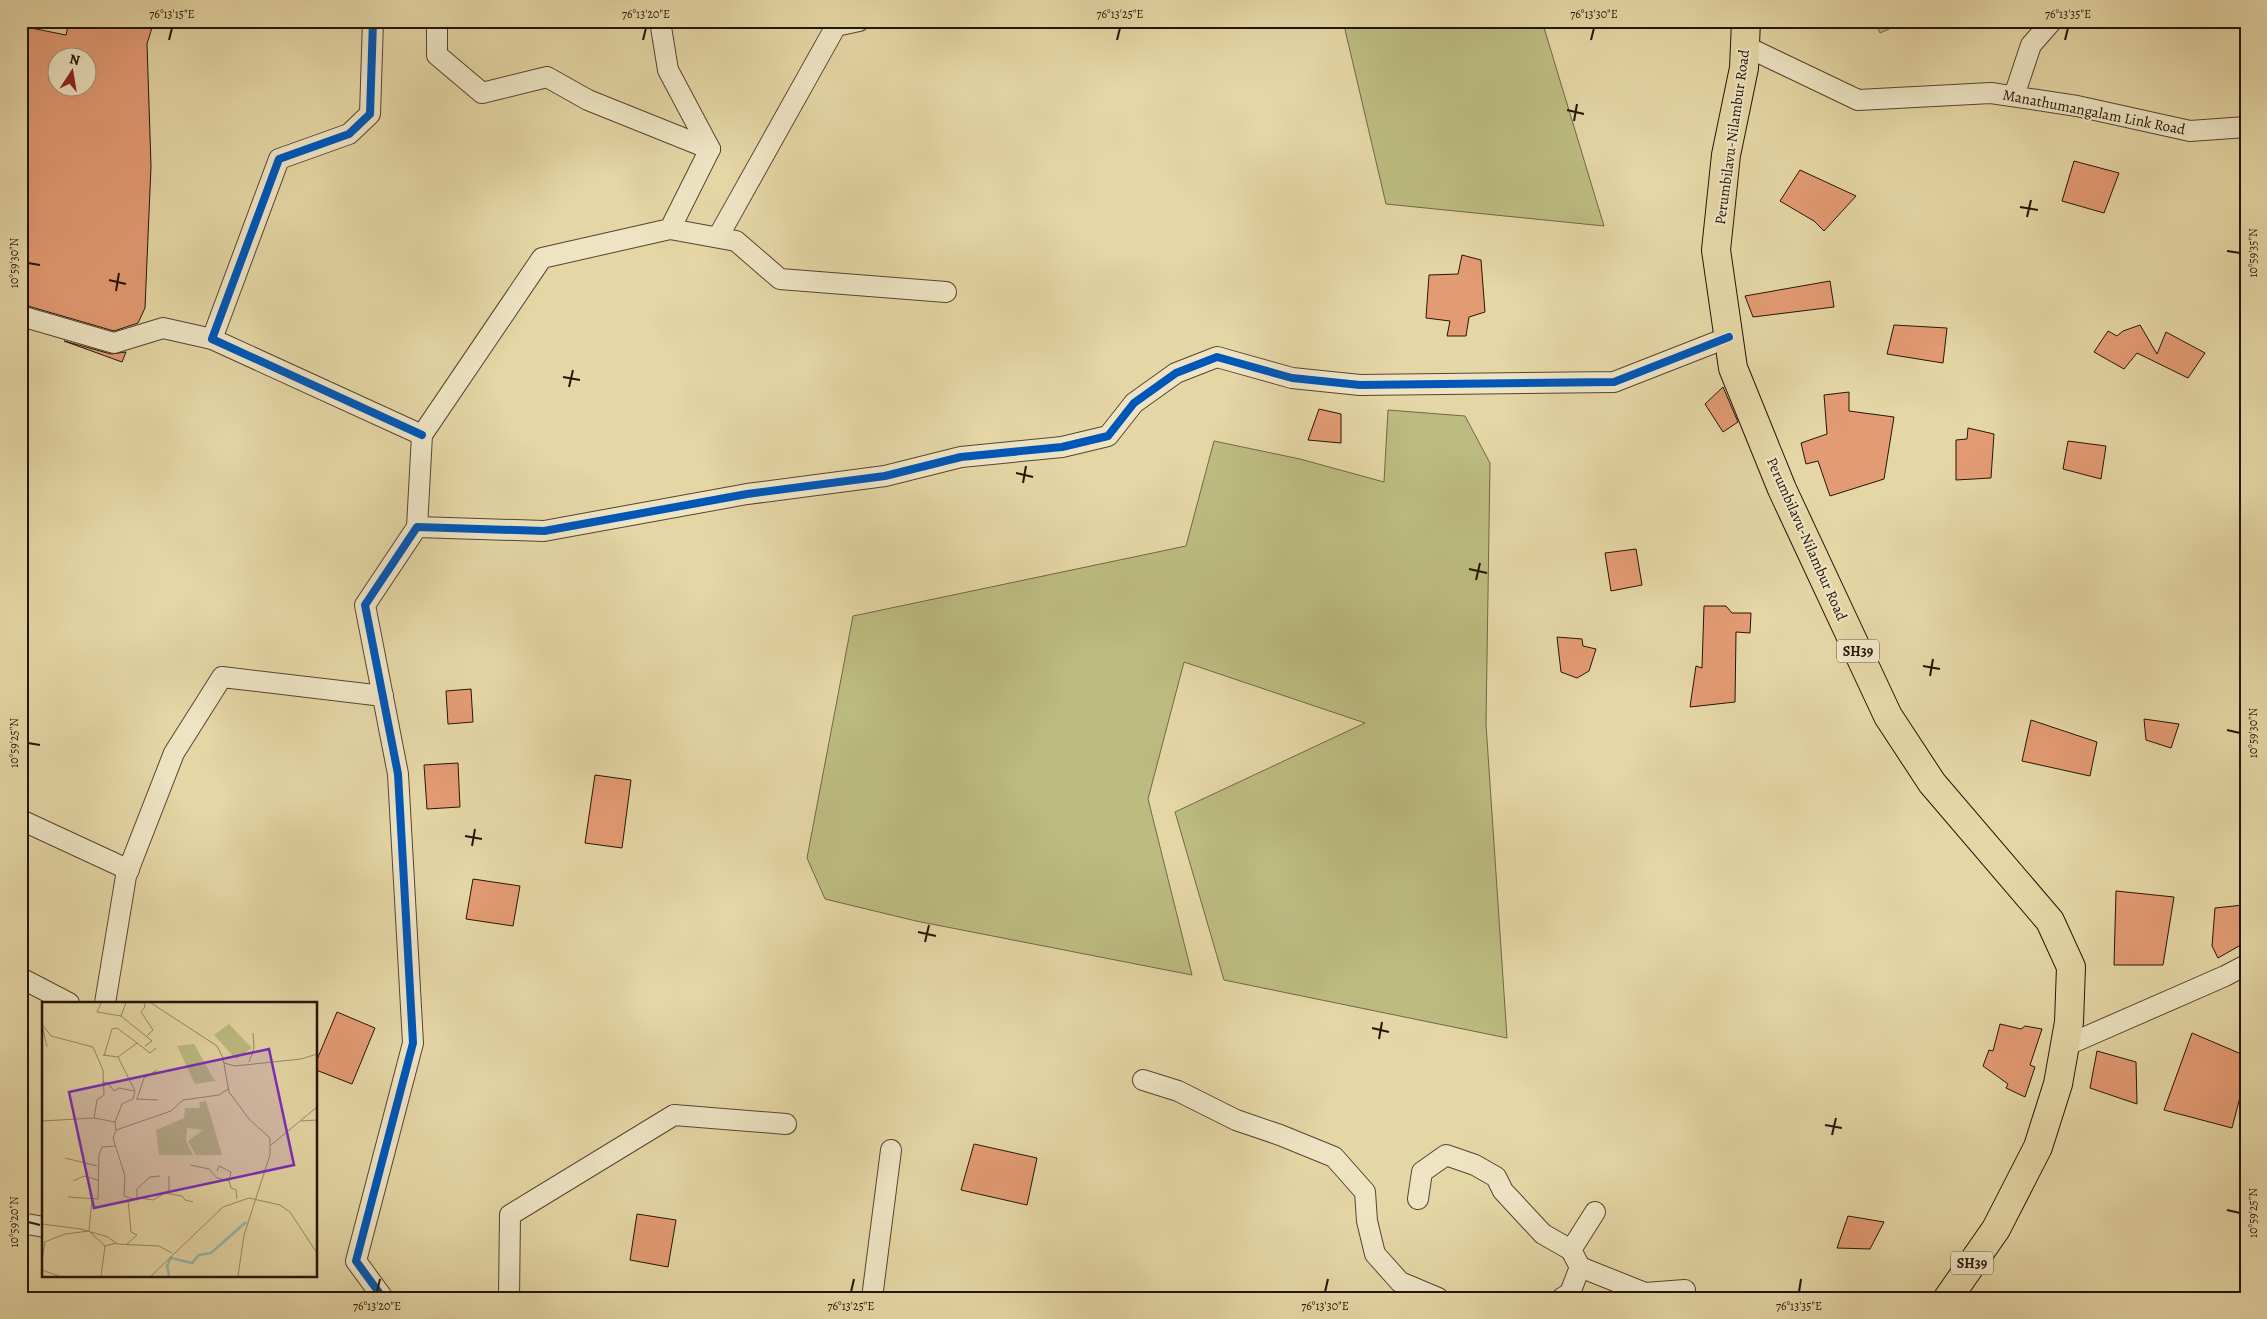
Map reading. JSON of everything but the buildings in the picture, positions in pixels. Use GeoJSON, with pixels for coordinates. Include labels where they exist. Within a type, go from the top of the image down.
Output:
{"type":"FeatureCollection","features":[{"type":"Feature","properties":{"kind":"main road","name":"Perumbilavu-Nilambur Road"},"geometry":{"type":"LineString","coordinates":[[1745,34],[1744,68],[1726,155],[1716,250],[1733,368],[1782,489],[1888,716],[1932,783],[2050,921],[2071,967],[2069,1022],[2065,1046],[2058,1084],[2038,1147],[1996,1229],[1948,1298]]}},
{"type":"Feature","properties":{"kind":"street"},"geometry":{"type":"LineString","coordinates":[[212,339],[279,159],[349,134],[370,114],[373,21]]}},
{"type":"Feature","properties":{"kind":"street"},"geometry":{"type":"LineString","coordinates":[[437,21],[437,55],[482,93],[547,77],[588,100],[710,149]]}},
{"type":"Feature","properties":{"kind":"street"},"geometry":{"type":"LineString","coordinates":[[660,21],[668,70],[710,149]]}},
{"type":"Feature","properties":{"kind":"street"},"geometry":{"type":"LineString","coordinates":[[718,237],[836,26],[859,21]]}},
{"type":"Feature","properties":{"kind":"street"},"geometry":{"type":"LineString","coordinates":[[2014,96],[2031,45],[2052,21]]}},
{"type":"Feature","properties":{"kind":"street","name":"Manathumangalam Link Road"},"geometry":{"type":"LineString","coordinates":[[1745,34],[1858,100],[1991,93],[2077,106],[2190,131],[2246,127]]}},
{"type":"Feature","properties":{"kind":"street"},"geometry":{"type":"LineString","coordinates":[[670,229],[710,149]]}},
{"type":"Feature","properties":{"kind":"street"},"geometry":{"type":"LineString","coordinates":[[383,1298],[356,1261],[413,1043],[398,774],[365,605],[417,527],[422,435],[542,258],[670,229],[736,241],[780,279],[946,292]]}},
{"type":"Feature","properties":{"kind":"street"},"geometry":{"type":"LineString","coordinates":[[21,316],[114,343],[163,328],[212,339],[422,435]]}},
{"type":"Feature","properties":{"kind":"street"},"geometry":{"type":"LineString","coordinates":[[417,527],[544,531],[747,494],[885,476],[961,457],[1062,447],[1108,436],[1134,403],[1176,373],[1217,358],[1292,378],[1360,385],[1614,382],[1729,337]]}},
{"type":"Feature","properties":{"kind":"street"},"geometry":{"type":"LineString","coordinates":[[105,1002],[129,870],[174,753],[222,677],[383,696]]}},
{"type":"Feature","properties":{"kind":"street"},"geometry":{"type":"LineString","coordinates":[[21,820],[129,870]]}},
{"type":"Feature","properties":{"kind":"street"},"geometry":{"type":"LineString","coordinates":[[2065,1046],[2225,976],[2246,964]]}},
{"type":"Feature","properties":{"kind":"street"},"geometry":{"type":"LineString","coordinates":[[21,978],[67,1002]]}},
{"type":"Feature","properties":{"kind":"street"},"geometry":{"type":"LineString","coordinates":[[1143,1080],[1178,1091],[1236,1120],[1280,1135],[1334,1157],[1365,1192],[1367,1221],[1375,1254],[1400,1282],[1438,1298]]}},
{"type":"Feature","properties":{"kind":"street"},"geometry":{"type":"LineString","coordinates":[[509,1298],[510,1215],[674,1115],[786,1124]]}},
{"type":"Feature","properties":{"kind":"street"},"geometry":{"type":"LineString","coordinates":[[872,1298],[891,1150]]}},
{"type":"Feature","properties":{"kind":"street"},"geometry":{"type":"LineString","coordinates":[[1418,1199],[1422,1172],[1446,1155],[1475,1165],[1496,1176],[1503,1191],[1543,1234],[1575,1258],[1645,1293],[1685,1290]]}},
{"type":"Feature","properties":{"kind":"street"},"geometry":{"type":"LineString","coordinates":[[1562,1298],[1570,1293],[1575,1258],[1595,1212]]}},
{"type":"Feature","properties":{"kind":"street"},"geometry":{"type":"LineString","coordinates":[[21,1222],[42,1227]]}},
{"type":"Feature","properties":{"kind":"green space"},"geometry":{"type":"Polygon","coordinates":[[[1343,21],[1542,21],[1604,226],[1386,204],[1343,21]]]}},
{"type":"Feature","properties":{"kind":"green space"},"geometry":{"type":"Polygon","coordinates":[[[1874,21],[1907,21],[1880,33],[1874,21]]]}},
{"type":"Feature","properties":{"kind":"green space"},"geometry":{"type":"Polygon","coordinates":[[[1388,410],[1465,416],[1490,463],[1486,724],[1507,1038],[1224,980],[1175,812],[1365,723],[1184,662],[1148,799],[1192,975],[916,921],[825,899],[807,858],[853,616],[1186,546],[1214,441],[1300,459],[1384,482],[1388,410]]]}},
{"type":"Feature","properties":{"kind":"cycle path"},"geometry":{"type":"LineString","coordinates":[[373,21],[370,114],[349,134],[279,159],[212,339],[422,435]]}},
{"type":"Feature","properties":{"kind":"cycle path"},"geometry":{"type":"LineString","coordinates":[[383,1298],[356,1261],[413,1043],[398,774],[365,605],[417,527],[544,531],[747,494],[885,476],[961,457],[1062,447],[1108,436],[1134,403],[1176,373],[1217,357],[1292,378],[1360,385],[1614,382],[1729,337]]}}]}
